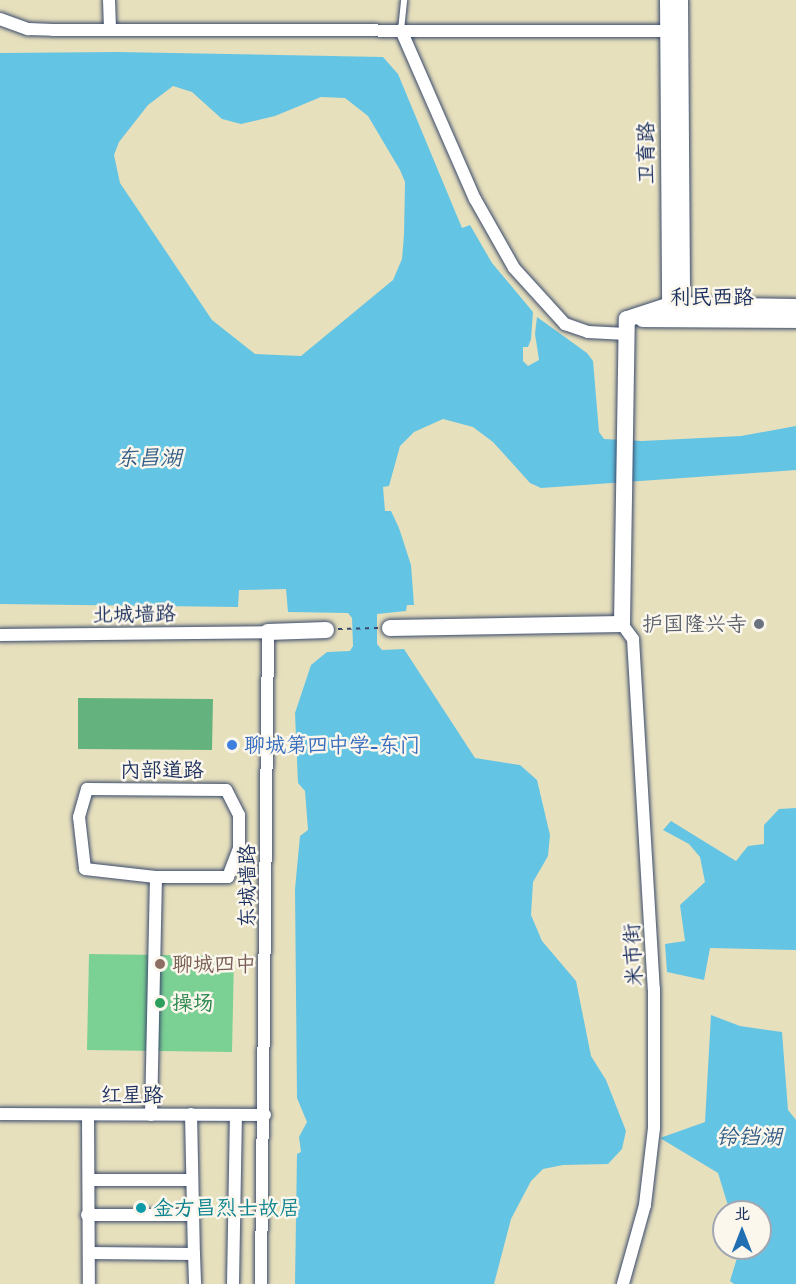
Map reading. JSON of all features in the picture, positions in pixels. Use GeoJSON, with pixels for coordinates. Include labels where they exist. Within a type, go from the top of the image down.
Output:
{"type":"FeatureCollection","features":[{"type":"Feature","properties":{"kind":"main road","name":"卫育路"},"geometry":{"type":"LineString","coordinates":[[668,0],[676,305]]}},
{"type":"Feature","properties":{"kind":"main road","name":"卫育路"},"geometry":{"type":"LineString","coordinates":[[676,305],[680,0]]}},
{"type":"Feature","properties":{"kind":"main road","name":"利民西路"},"geometry":{"type":"LineString","coordinates":[[626,327],[676,305],[796,307]]}},
{"type":"Feature","properties":{"kind":"main road","name":"利民西路"},"geometry":{"type":"LineString","coordinates":[[626,327],[796,320]]}},
{"type":"Feature","properties":{"kind":"main road"},"geometry":{"type":"LineString","coordinates":[[390,628],[622,624],[626,327]]}},
{"type":"Feature","properties":{"kind":"main road"},"geometry":{"type":"LineString","coordinates":[[268,632],[326,630]]}},
{"type":"Feature","properties":{"kind":"street"},"geometry":{"type":"LineString","coordinates":[[109,0],[110,30]]}},
{"type":"Feature","properties":{"kind":"street"},"geometry":{"type":"LineString","coordinates":[[0,19],[28,29],[668,31]]}},
{"type":"Feature","properties":{"kind":"street"},"geometry":{"type":"LineString","coordinates":[[401,30],[475,199],[514,268],[565,324],[588,332],[626,327]]}},
{"type":"Feature","properties":{"kind":"street","name":"米市街"},"geometry":{"type":"LineString","coordinates":[[622,624],[633,639],[654,989],[654,1128],[645,1206],[623,1284]]}},
{"type":"Feature","properties":{"kind":"street","name":"北城墙路"},"geometry":{"type":"LineString","coordinates":[[0,635],[268,632]]}},
{"type":"Feature","properties":{"kind":"street","name":"东城墙路"},"geometry":{"type":"LineString","coordinates":[[261,1284],[265,1115],[268,632]]}},
{"type":"Feature","properties":{"kind":"street","name":"内部道路"},"geometry":{"type":"LineString","coordinates":[[87,789],[226,790],[238,815],[238,849],[228,878],[156,878],[85,869],[79,817],[87,789]]}},
{"type":"Feature","properties":{"kind":"street"},"geometry":{"type":"LineString","coordinates":[[151,1115],[156,878]]}},
{"type":"Feature","properties":{"kind":"street","name":"红星路"},"geometry":{"type":"LineString","coordinates":[[0,1114],[265,1115]]}},
{"type":"Feature","properties":{"kind":"street"},"geometry":{"type":"LineString","coordinates":[[191,1114],[195,1284]]}},
{"type":"Feature","properties":{"kind":"street"},"geometry":{"type":"LineString","coordinates":[[88,1115],[89,1284]]}},
{"type":"Feature","properties":{"kind":"street"},"geometry":{"type":"LineString","coordinates":[[233,1284],[236,1115]]}},
{"type":"Feature","properties":{"kind":"street"},"geometry":{"type":"LineString","coordinates":[[89,1180],[192,1180]]}},
{"type":"Feature","properties":{"kind":"street"},"geometry":{"type":"LineString","coordinates":[[87,1215],[192,1215]]}},
{"type":"Feature","properties":{"kind":"street"},"geometry":{"type":"LineString","coordinates":[[89,1253],[194,1254]]}},
{"type":"Feature","properties":{"kind":"lane"},"geometry":{"type":"LineString","coordinates":[[401,30],[404,0]]}},
{"type":"Feature","properties":{"kind":"path"},"geometry":{"type":"LineString","coordinates":[[326,630],[390,628]]}},
{"type":"Feature","properties":{"kind":"green space"},"geometry":{"type":"Polygon","coordinates":[[[78,698],[213,699],[212,750],[78,749],[78,698]]]}},
{"type":"Feature","properties":{"kind":"green space","name":"操场"},"geometry":{"type":"Polygon","coordinates":[[[89,954],[234,956],[232,1052],[87,1050],[89,954]]]}},
{"type":"Feature","properties":{"kind":"water","name":"东昌湖"},"geometry":{"type":"Polygon","coordinates":[[[117,52],[383,57],[398,74],[462,228],[470,225],[492,263],[533,312],[531,339],[528,347],[523,347],[523,361],[528,366],[539,360],[535,334],[537,317],[587,353],[593,361],[599,432],[604,439],[642,441],[741,436],[796,426],[796,470],[541,488],[530,483],[493,442],[473,427],[443,419],[414,432],[400,446],[389,486],[383,487],[385,511],[391,511],[411,565],[414,605],[407,605],[406,611],[377,614],[377,644],[382,650],[404,649],[475,758],[520,765],[537,780],[550,835],[548,856],[533,882],[531,915],[542,941],[576,981],[591,1056],[606,1080],[626,1131],[622,1149],[608,1164],[563,1165],[543,1169],[531,1181],[511,1219],[494,1284],[295,1284],[297,1154],[301,1152],[299,1137],[307,1122],[297,1098],[295,889],[300,836],[308,830],[305,791],[298,783],[295,713],[311,665],[327,652],[350,651],[353,646],[352,618],[348,613],[288,612],[286,589],[239,590],[238,607],[0,604],[0,53],[117,52]],[[173,86],[148,105],[119,142],[114,155],[120,183],[212,320],[255,354],[301,356],[393,280],[402,259],[405,182],[368,116],[345,98],[321,97],[275,116],[241,124],[222,119],[192,92],[173,86]]]}},
{"type":"Feature","properties":{"kind":"water"},"geometry":{"type":"Polygon","coordinates":[[[796,808],[796,950],[710,948],[704,980],[667,972],[665,944],[685,941],[680,905],[705,882],[700,857],[689,844],[663,830],[671,821],[736,861],[748,846],[764,844],[764,825],[779,809],[796,808]]]}},
{"type":"Feature","properties":{"kind":"water","name":"铃铛湖"},"geometry":{"type":"Polygon","coordinates":[[[711,1015],[740,1026],[782,1032],[788,1110],[796,1120],[796,1284],[734,1284],[730,1281],[736,1260],[772,1260],[772,1200],[726,1200],[718,1173],[660,1138],[705,1122],[711,1015]]]}},
{"type":"Feature","properties":{"kind":"place","name":"护国隆兴寺"},"geometry":{"type":"Point","coordinates":[759,624]}},
{"type":"Feature","properties":{"kind":"place","name":"聊城第四中学-东门"},"geometry":{"type":"Point","coordinates":[232,745]}},
{"type":"Feature","properties":{"kind":"place","name":"聊城四中"},"geometry":{"type":"Point","coordinates":[160,964]}},
{"type":"Feature","properties":{"kind":"place","name":"操场"},"geometry":{"type":"Point","coordinates":[160,1003]}},
{"type":"Feature","properties":{"kind":"place","name":"金方昌烈士故居"},"geometry":{"type":"Point","coordinates":[141,1208]}}]}
